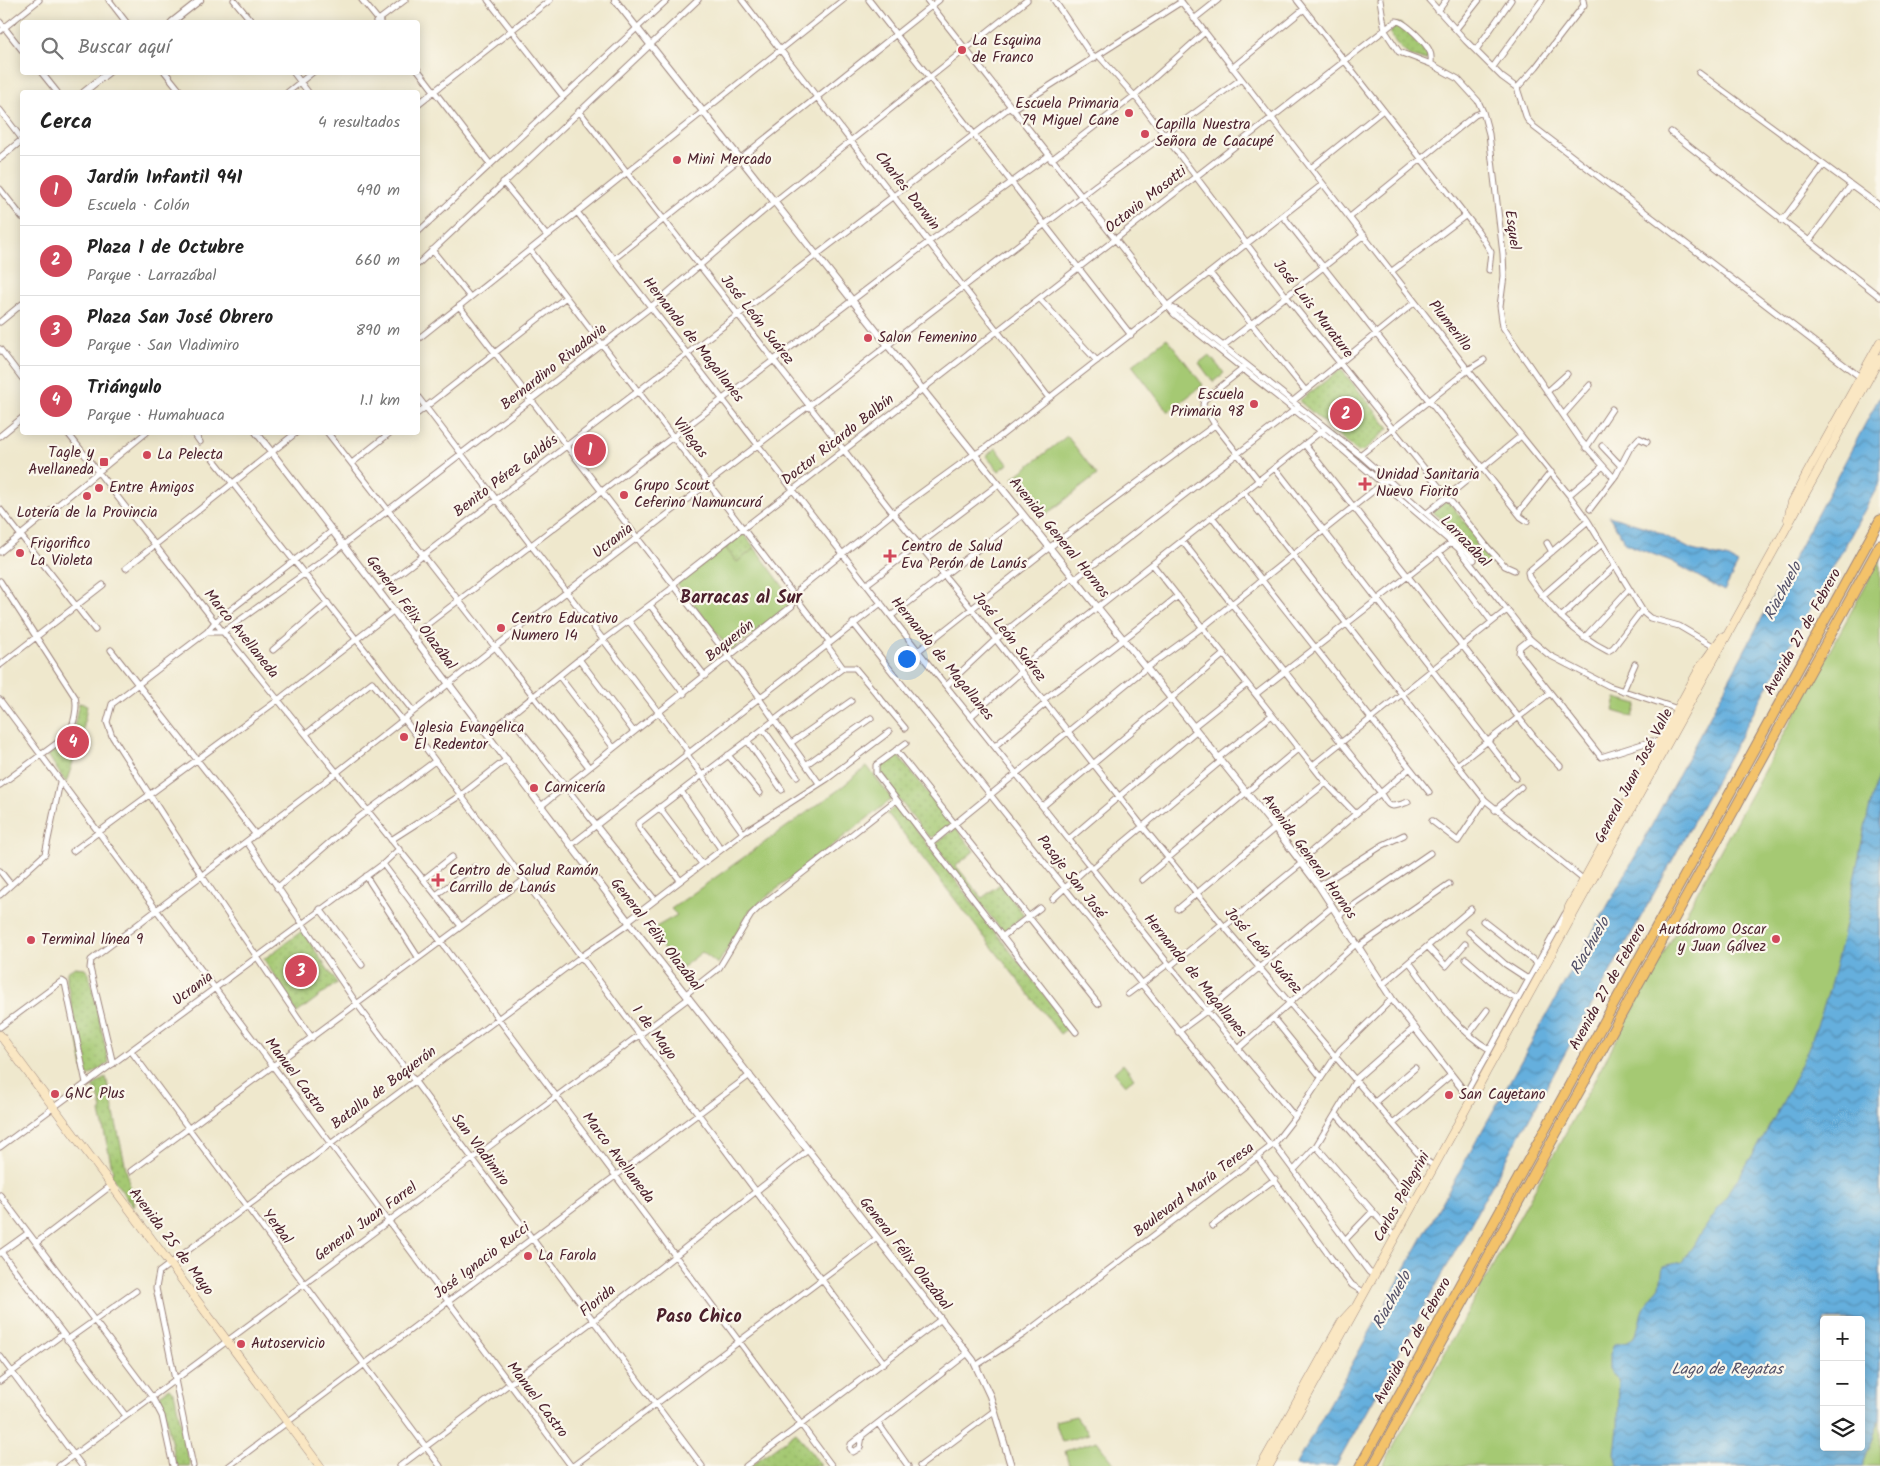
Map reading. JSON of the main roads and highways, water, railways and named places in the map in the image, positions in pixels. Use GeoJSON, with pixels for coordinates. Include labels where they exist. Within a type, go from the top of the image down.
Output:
{"type":"FeatureCollection","features":[{"type":"Feature","properties":{"kind":"main road","name":"General Juan José Valle"},"geometry":{"type":"LineString","coordinates":[[1785,528],[1792,502],[1880,342]]}},
{"type":"Feature","properties":{"kind":"main road","name":"General Juan José Valle"},"geometry":{"type":"LineString","coordinates":[[1561,938],[1568,911],[1659,742],[1681,710],[1731,628],[1880,358]]}},
{"type":"Feature","properties":{"kind":"main road","name":"Avenida 27 de Febrero"},"geometry":{"type":"LineString","coordinates":[[1360,1466],[1880,520]]}},
{"type":"Feature","properties":{"kind":"main road","name":"Avenida 27 de Febrero"},"geometry":{"type":"LineString","coordinates":[[1373,1466],[1880,546]]}},
{"type":"Feature","properties":{"kind":"main road","name":"General Juan José Valle"},"geometry":{"type":"LineString","coordinates":[[1471,1100],[1561,938],[1713,646],[1731,628]]}},
{"type":"Feature","properties":{"kind":"main road","name":"Avenida 25 de Mayo"},"geometry":{"type":"LineString","coordinates":[[0,1036],[320,1466]]}},
{"type":"Feature","properties":{"kind":"main road","name":"Carlos Pellegrini"},"geometry":{"type":"LineString","coordinates":[[1269,1466],[1471,1100]]}},
{"type":"Feature","properties":{"kind":"main road","name":"Carlos Pellegrini"},"geometry":{"type":"LineString","coordinates":[[1261,1466],[1342,1321],[1348,1312],[1357,1307]]}},
{"type":"Feature","properties":{"kind":"water","name":"Riachuelo"},"geometry":{"type":"Polygon","coordinates":[[[1880,396],[1880,482],[1336,1466],[1295,1466],[1637,853],[1880,396]]]}},
{"type":"Feature","properties":{"kind":"water"},"geometry":{"type":"Polygon","coordinates":[[[1609,516],[1652,529],[1692,550],[1729,559],[1738,564],[1724,591],[1671,561],[1626,544],[1609,516]]]}},
{"type":"Feature","properties":{"kind":"water","name":"Lago de Regatas"},"geometry":{"type":"Polygon","coordinates":[[[1880,768],[1880,1419],[1862,1466],[1618,1466],[1615,1453],[1618,1427],[1619,1381],[1609,1370],[1609,1357],[1614,1344],[1628,1342],[1636,1335],[1643,1309],[1660,1286],[1663,1266],[1682,1262],[1746,1166],[1784,1100],[1801,1065],[1828,993],[1836,965],[1880,768]]]}},
{"type":"Feature","properties":{"kind":"place","name":"La Esquina de Franco"},"geometry":{"type":"Point","coordinates":[962,50]}},
{"type":"Feature","properties":{"kind":"place","name":"Escuela Primaria 79 Miguel Cane"},"geometry":{"type":"Point","coordinates":[1129,113]}},
{"type":"Feature","properties":{"kind":"place","name":"Capilla Nuestra Señora de Caacupé"},"geometry":{"type":"Point","coordinates":[1145,134]}},
{"type":"Feature","properties":{"kind":"place","name":"Mini Mercado"},"geometry":{"type":"Point","coordinates":[677,160]}},
{"type":"Feature","properties":{"kind":"place","name":"Salon Femenino"},"geometry":{"type":"Point","coordinates":[868,338]}},
{"type":"Feature","properties":{"kind":"place","name":"Escuela Primaria 98"},"geometry":{"type":"Point","coordinates":[1254,404]}},
{"type":"Feature","properties":{"kind":"place","name":"Plaza 1 de Octubre"},"geometry":{"type":"Point","coordinates":[1346,414]}},
{"type":"Feature","properties":{"kind":"place","name":"Jardín Infantil 941"},"geometry":{"type":"Point","coordinates":[590,450]}},
{"type":"Feature","properties":{"kind":"place","name":"La Pelecta"},"geometry":{"type":"Point","coordinates":[147,455]}},
{"type":"Feature","properties":{"kind":"place","name":"Tagle y Avellaneda"},"geometry":{"type":"Point","coordinates":[104,462]}},
{"type":"Feature","properties":{"kind":"place","name":"Unidad Sanitaria Nuevo Fiorito"},"geometry":{"type":"Point","coordinates":[1365,484]}},
{"type":"Feature","properties":{"kind":"place","name":"Entre Amigos"},"geometry":{"type":"Point","coordinates":[99,488]}},
{"type":"Feature","properties":{"kind":"place","name":"Grupo Scout Ceferino Namuncurá"},"geometry":{"type":"Point","coordinates":[624,495]}},
{"type":"Feature","properties":{"kind":"place","name":"Lotería de la Provincia"},"geometry":{"type":"Point","coordinates":[87,496]}},
{"type":"Feature","properties":{"kind":"place","name":"Frigorifico La Violeta"},"geometry":{"type":"Point","coordinates":[20,553]}},
{"type":"Feature","properties":{"kind":"place","name":"Centro de Salud Eva Perón de Lanús"},"geometry":{"type":"Point","coordinates":[890,556]}},
{"type":"Feature","properties":{"kind":"place","name":"Centro Educativo Numero 14"},"geometry":{"type":"Point","coordinates":[501,628]}},
{"type":"Feature","properties":{"kind":"place","name":"Iglesia Evangelica El Redentor"},"geometry":{"type":"Point","coordinates":[404,737]}},
{"type":"Feature","properties":{"kind":"place","name":"Triángulo"},"geometry":{"type":"Point","coordinates":[73,742]}},
{"type":"Feature","properties":{"kind":"place","name":"Carnicería"},"geometry":{"type":"Point","coordinates":[534,788]}},
{"type":"Feature","properties":{"kind":"place","name":"Centro de Salud Ramón Carrillo de Lanús"},"geometry":{"type":"Point","coordinates":[438,880]}},
{"type":"Feature","properties":{"kind":"place","name":"Autódromo Oscar y Juan Gálvez"},"geometry":{"type":"Point","coordinates":[1776,939]}},
{"type":"Feature","properties":{"kind":"place","name":"Terminal línea 9"},"geometry":{"type":"Point","coordinates":[31,940]}},
{"type":"Feature","properties":{"kind":"place","name":"Plaza San José Obrero"},"geometry":{"type":"Point","coordinates":[301,971]}},
{"type":"Feature","properties":{"kind":"place","name":"GNC Plus"},"geometry":{"type":"Point","coordinates":[55,1094]}},
{"type":"Feature","properties":{"kind":"place","name":"San Cayetano"},"geometry":{"type":"Point","coordinates":[1449,1095]}},
{"type":"Feature","properties":{"kind":"place","name":"La Farola"},"geometry":{"type":"Point","coordinates":[528,1256]}},
{"type":"Feature","properties":{"kind":"place","name":"Autoservicio"},"geometry":{"type":"Point","coordinates":[241,1344]}},
{"type":"Feature","properties":{"kind":"district","name":"Barracas al Sur"},"geometry":{"type":"Point","coordinates":[741,598]}},
{"type":"Feature","properties":{"kind":"district","name":"Paso Chico"},"geometry":{"type":"Point","coordinates":[699,1317]}}]}
